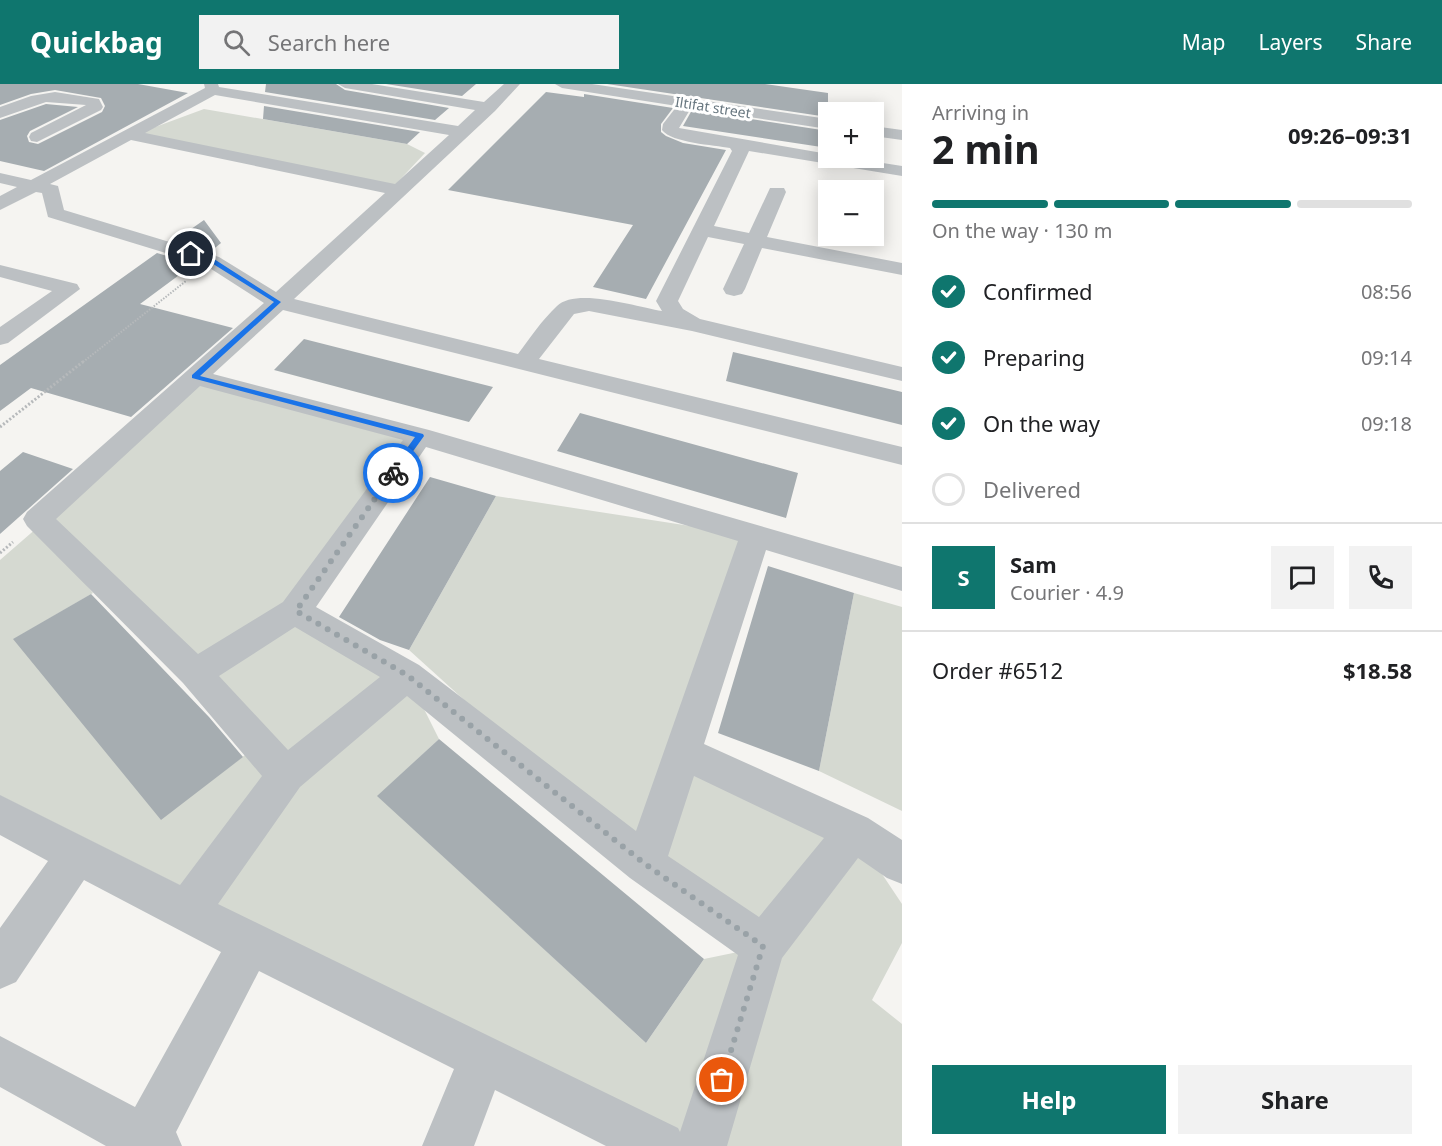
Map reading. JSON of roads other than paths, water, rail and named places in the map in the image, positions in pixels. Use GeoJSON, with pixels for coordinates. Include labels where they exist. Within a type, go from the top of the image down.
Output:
{"type":"FeatureCollection","features":[{"type":"Feature","properties":{"kind":"street"},"geometry":{"type":"LineString","coordinates":[[345,84],[489,108]]}},
{"type":"Feature","properties":{"kind":"street"},"geometry":{"type":"LineString","coordinates":[[286,775],[195,673],[38,519],[278,302],[513,84]]}},
{"type":"Feature","properties":{"kind":"street","name":"Iltifаt street"},"geometry":{"type":"LineString","coordinates":[[562,84],[617,88],[687,103],[818,123]]}},
{"type":"Feature","properties":{"kind":"street"},"geometry":{"type":"LineString","coordinates":[[0,204],[129,135],[212,87],[462,132]]}},
{"type":"Feature","properties":{"kind":"street"},"geometry":{"type":"LineString","coordinates":[[0,113],[38,97],[56,96],[94,102],[95,107],[37,137]]}},
{"type":"Feature","properties":{"kind":"street"},"geometry":{"type":"LineString","coordinates":[[687,103],[671,124],[670,130],[678,134],[902,171]]}},
{"type":"Feature","properties":{"kind":"street"},"geometry":{"type":"LineString","coordinates":[[19,133],[58,141]]}},
{"type":"Feature","properties":{"kind":"street"},"geometry":{"type":"LineString","coordinates":[[884,133],[902,135]]}},
{"type":"Feature","properties":{"kind":"street"},"geometry":{"type":"LineString","coordinates":[[129,135],[399,190]]}},
{"type":"Feature","properties":{"kind":"street"},"geometry":{"type":"LineString","coordinates":[[692,324],[674,313],[667,300],[741,152],[736,144]]}},
{"type":"Feature","properties":{"kind":"street"},"geometry":{"type":"LineString","coordinates":[[80,146],[101,150]]}},
{"type":"Feature","properties":{"kind":"street"},"geometry":{"type":"LineString","coordinates":[[0,178],[51,190],[55,213],[212,261],[278,302],[902,456]]}},
{"type":"Feature","properties":{"kind":"street"},"geometry":{"type":"LineString","coordinates":[[734,289],[777,192]]}},
{"type":"Feature","properties":{"kind":"street"},"geometry":{"type":"LineString","coordinates":[[763,221],[785,225]]}},
{"type":"Feature","properties":{"kind":"street"},"geometry":{"type":"LineString","coordinates":[[701,230],[902,269]]}},
{"type":"Feature","properties":{"kind":"street"},"geometry":{"type":"LineString","coordinates":[[0,271],[69,289],[0,338]]}},
{"type":"Feature","properties":{"kind":"street"},"geometry":{"type":"LineString","coordinates":[[524,362],[566,309],[589,304],[692,324],[902,374]]}},
{"type":"Feature","properties":{"kind":"street"},"geometry":{"type":"LineString","coordinates":[[195,377],[420,436],[902,579]]}},
{"type":"Feature","properties":{"kind":"street"},"geometry":{"type":"LineString","coordinates":[[195,673],[296,611],[420,436]]}},
{"type":"Feature","properties":{"kind":"street"},"geometry":{"type":"LineString","coordinates":[[645,864],[755,536]]}},
{"type":"Feature","properties":{"kind":"street"},"geometry":{"type":"LineString","coordinates":[[296,611],[407,675],[645,864],[763,946]]}},
{"type":"Feature","properties":{"kind":"street"},"geometry":{"type":"LineString","coordinates":[[187,912],[286,775],[407,675]]}},
{"type":"Feature","properties":{"kind":"street"},"geometry":{"type":"LineString","coordinates":[[682,752],[854,832],[902,864]]}},
{"type":"Feature","properties":{"kind":"street"},"geometry":{"type":"LineString","coordinates":[[0,814],[187,912],[660,1146]]}},
{"type":"Feature","properties":{"kind":"street"},"geometry":{"type":"LineString","coordinates":[[702,1146],[763,946],[854,832]]}},
{"type":"Feature","properties":{"kind":"street"},"geometry":{"type":"LineString","coordinates":[[0,966],[78,854]]}},
{"type":"Feature","properties":{"kind":"street"},"geometry":{"type":"LineString","coordinates":[[0,1060],[147,1144],[250,943]]}},
{"type":"Feature","properties":{"kind":"street"},"geometry":{"type":"LineString","coordinates":[[448,1146],[482,1059]]}}]}
